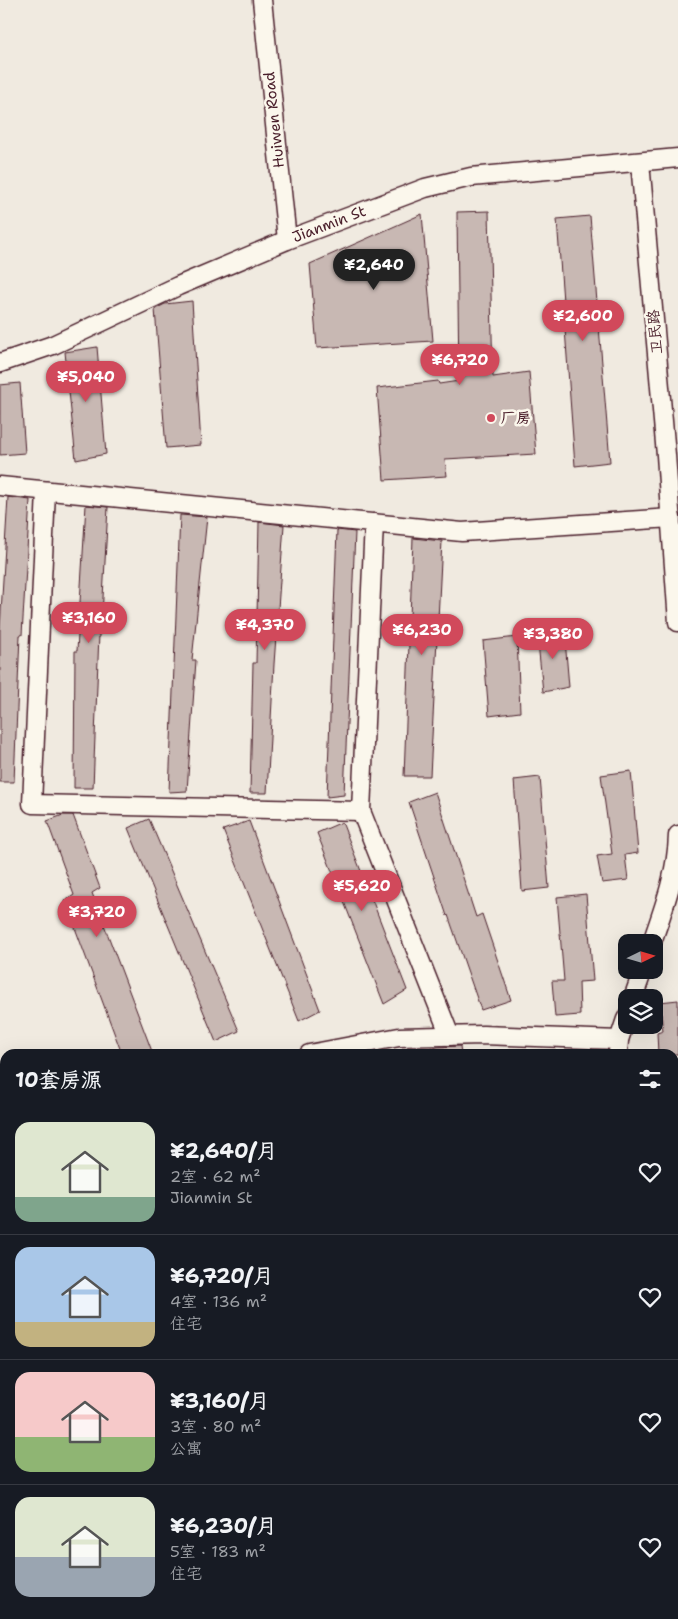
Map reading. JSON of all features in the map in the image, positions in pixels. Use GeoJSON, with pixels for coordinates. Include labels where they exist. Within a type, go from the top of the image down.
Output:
{"type":"FeatureCollection","features":[{"type":"Feature","properties":{"kind":"street","name":"Huiwen Road"},"geometry":{"type":"LineString","coordinates":[[262,0],[287,240]]}},
{"type":"Feature","properties":{"kind":"street","name":"Jianmin St"},"geometry":{"type":"LineString","coordinates":[[0,363],[53,345],[178,286],[287,240],[425,188],[470,177],[678,158]]}},
{"type":"Feature","properties":{"kind":"street","name":"卫民路"},"geometry":{"type":"LineString","coordinates":[[640,162],[671,518],[678,622]]}},
{"type":"Feature","properties":{"kind":"street"},"geometry":{"type":"LineString","coordinates":[[0,486],[462,532],[671,518]]}},
{"type":"Feature","properties":{"kind":"street"},"geometry":{"type":"LineString","coordinates":[[46,491],[32,804],[360,812]]}},
{"type":"Feature","properties":{"kind":"street"},"geometry":{"type":"LineString","coordinates":[[374,523],[360,812],[450,1036]]}},
{"type":"Feature","properties":{"kind":"street"},"geometry":{"type":"LineString","coordinates":[[655,934],[678,857],[678,835]]}},
{"type":"Feature","properties":{"kind":"street"},"geometry":{"type":"LineString","coordinates":[[335,1049],[399,1037],[483,1035],[619,1047],[622,1034]]}},
{"type":"Feature","properties":{"kind":"building"},"geometry":{"type":"Polygon","coordinates":[[[489,211],[493,377],[529,372],[536,454],[445,459],[447,476],[384,480],[377,388],[438,381],[439,384],[459,381],[457,212],[489,211]]]}},
{"type":"Feature","properties":{"kind":"building"},"geometry":{"type":"Polygon","coordinates":[[[422,214],[433,341],[317,348],[310,264],[422,214]]]}},
{"type":"Feature","properties":{"kind":"building"},"geometry":{"type":"Polygon","coordinates":[[[590,216],[610,462],[575,466],[557,219],[590,216]]]}},
{"type":"Feature","properties":{"kind":"building"},"geometry":{"type":"Polygon","coordinates":[[[192,301],[201,445],[166,448],[155,309],[165,304],[192,301]]]}},
{"type":"Feature","properties":{"kind":"building"},"geometry":{"type":"Polygon","coordinates":[[[97,347],[106,454],[76,460],[65,352],[97,347]]]}},
{"type":"Feature","properties":{"kind":"building"},"geometry":{"type":"Polygon","coordinates":[[[20,383],[25,453],[0,455],[0,385],[20,383]]]}},
{"type":"Feature","properties":{"kind":"building"},"geometry":{"type":"Polygon","coordinates":[[[8,497],[30,500],[22,635],[20,635],[14,782],[0,782],[0,629],[8,497]]]}},
{"type":"Feature","properties":{"kind":"building"},"geometry":{"type":"Polygon","coordinates":[[[86,505],[108,507],[101,634],[99,634],[93,788],[74,788],[75,651],[77,651],[86,505]]]}},
{"type":"Feature","properties":{"kind":"building"},"geometry":{"type":"Polygon","coordinates":[[[180,515],[207,517],[192,660],[196,660],[187,791],[169,792],[180,515]]]}},
{"type":"Feature","properties":{"kind":"building"},"geometry":{"type":"Polygon","coordinates":[[[259,522],[284,525],[267,793],[250,793],[253,663],[256,663],[259,522]]]}},
{"type":"Feature","properties":{"kind":"building"},"geometry":{"type":"Polygon","coordinates":[[[337,530],[355,532],[344,795],[327,797],[337,530]]]}},
{"type":"Feature","properties":{"kind":"building"},"geometry":{"type":"Polygon","coordinates":[[[413,538],[442,541],[430,776],[404,776],[413,538]]]}},
{"type":"Feature","properties":{"kind":"building"},"geometry":{"type":"Polygon","coordinates":[[[564,628],[569,687],[543,692],[537,633],[564,628]]]}},
{"type":"Feature","properties":{"kind":"building"},"geometry":{"type":"Polygon","coordinates":[[[517,637],[520,712],[489,716],[483,641],[517,637]]]}},
{"type":"Feature","properties":{"kind":"building"},"geometry":{"type":"Polygon","coordinates":[[[631,771],[638,853],[625,855],[628,880],[602,883],[597,856],[612,854],[601,775],[631,771]]]}},
{"type":"Feature","properties":{"kind":"building"},"geometry":{"type":"Polygon","coordinates":[[[540,777],[549,888],[522,891],[514,780],[540,777]]]}},
{"type":"Feature","properties":{"kind":"building"},"geometry":{"type":"Polygon","coordinates":[[[435,792],[476,917],[482,914],[511,1000],[481,1010],[409,802],[435,792]]]}},
{"type":"Feature","properties":{"kind":"building"},"geometry":{"type":"Polygon","coordinates":[[[63,815],[73,815],[100,888],[92,893],[151,1049],[120,1049],[65,901],[74,895],[47,821],[63,815]]]}},
{"type":"Feature","properties":{"kind":"building"},"geometry":{"type":"Polygon","coordinates":[[[149,819],[239,1031],[216,1042],[128,828],[149,819]]]}},
{"type":"Feature","properties":{"kind":"building"},"geometry":{"type":"Polygon","coordinates":[[[249,821],[320,1010],[299,1021],[223,830],[249,821]]]}},
{"type":"Feature","properties":{"kind":"building"},"geometry":{"type":"Polygon","coordinates":[[[342,822],[407,990],[384,1004],[317,833],[342,822]]]}},
{"type":"Feature","properties":{"kind":"building"},"geometry":{"type":"Polygon","coordinates":[[[586,894],[593,981],[579,982],[580,1015],[555,1017],[552,981],[564,981],[557,897],[586,894]]]}},
{"type":"Feature","properties":{"kind":"building"},"geometry":{"type":"Polygon","coordinates":[[[678,1000],[678,1049],[658,1049],[657,1034],[663,1034],[663,1002],[678,1000]]]}},
{"type":"Feature","properties":{"kind":"building"},"geometry":{"type":"Polygon","coordinates":[[[460,1046],[460,1049],[428,1049],[460,1046]]]}},
{"type":"Feature","properties":{"kind":"place","name":"厂房"},"geometry":{"type":"Point","coordinates":[491,418]}}]}
